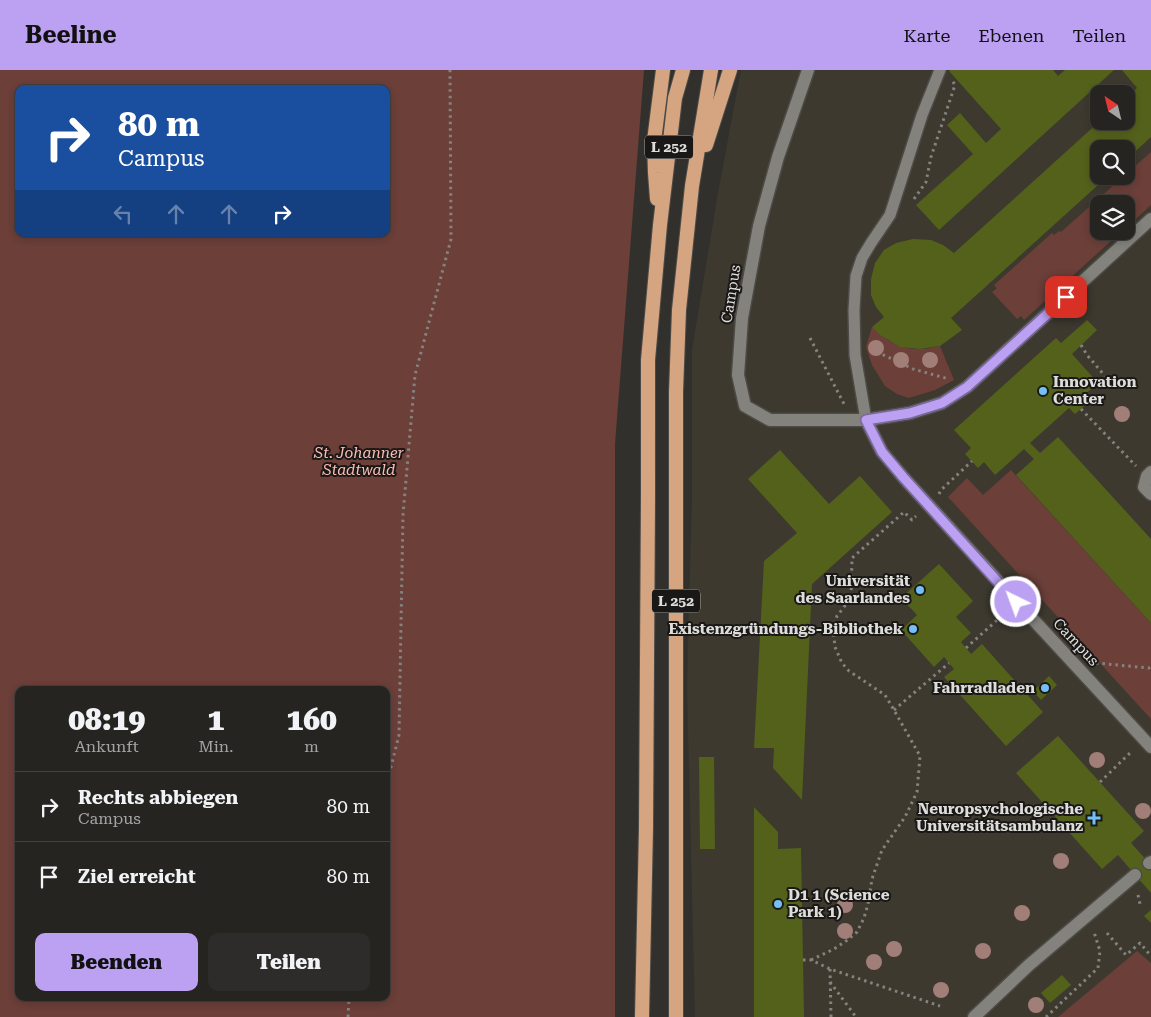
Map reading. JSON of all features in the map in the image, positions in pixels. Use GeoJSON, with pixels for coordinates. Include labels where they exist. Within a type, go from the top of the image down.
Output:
{"type":"FeatureCollection","features":[{"type":"Feature","properties":{"kind":"highway"},"geometry":{"type":"LineString","coordinates":[[660,224],[654,141],[663,70]]}},
{"type":"Feature","properties":{"kind":"highway","name":"L 252"},"geometry":{"type":"LineString","coordinates":[[642,1017],[646,790],[648,360],[660,224],[675,98],[682,70]]}},
{"type":"Feature","properties":{"kind":"highway","name":"L 252"},"geometry":{"type":"LineString","coordinates":[[676,1017],[676,392],[679,310],[692,186],[711,70]]}},
{"type":"Feature","properties":{"kind":"highway"},"geometry":{"type":"LineString","coordinates":[[692,186],[730,70]]}},
{"type":"Feature","properties":{"kind":"street","name":"Campus"},"geometry":{"type":"LineString","coordinates":[[808,70],[778,157],[759,226],[742,318],[738,375],[745,406],[770,420],[866,420],[910,413],[942,403],[967,387],[1151,219]]}},
{"type":"Feature","properties":{"kind":"street","name":"Campus"},"geometry":{"type":"LineString","coordinates":[[866,420],[882,452],[928,506],[1148,743]]}},
{"type":"Feature","properties":{"kind":"street"},"geometry":{"type":"LineString","coordinates":[[1149,474],[1144,487],[1151,494]]}},
{"type":"Feature","properties":{"kind":"street"},"geometry":{"type":"LineString","coordinates":[[974,1017],[1029,965],[1135,875]]}},
{"type":"Feature","properties":{"kind":"lane"},"geometry":{"type":"LineString","coordinates":[[866,420],[855,355],[854,310],[856,276],[870,242],[890,214],[922,115],[940,70]]}},
{"type":"Feature","properties":{"kind":"path"},"geometry":{"type":"LineString","coordinates":[[390,771],[399,735],[403,515],[415,375],[451,239],[450,70]]}},
{"type":"Feature","properties":{"kind":"path"},"geometry":{"type":"LineString","coordinates":[[910,205],[926,182],[955,85],[950,78]]}},
{"type":"Feature","properties":{"kind":"path"},"geometry":{"type":"LineString","coordinates":[[810,338],[852,419]]}},
{"type":"Feature","properties":{"kind":"path"},"geometry":{"type":"LineString","coordinates":[[1081,345],[1105,376]]}},
{"type":"Feature","properties":{"kind":"path"},"geometry":{"type":"LineString","coordinates":[[866,347],[913,370],[954,380]]}},
{"type":"Feature","properties":{"kind":"path"},"geometry":{"type":"LineString","coordinates":[[1081,409],[1149,474]]}},
{"type":"Feature","properties":{"kind":"path"},"geometry":{"type":"LineString","coordinates":[[941,490],[972,461]]}},
{"type":"Feature","properties":{"kind":"path"},"geometry":{"type":"LineString","coordinates":[[803,960],[812,960],[834,949],[857,932],[864,918],[872,879],[882,850],[905,817],[917,792],[920,756],[885,695],[849,671],[842,663],[835,647],[833,629],[837,616],[851,598],[852,558],[904,512],[912,520],[918,514]]}},
{"type":"Feature","properties":{"kind":"path"},"geometry":{"type":"LineString","coordinates":[[966,648],[1016,602]]}},
{"type":"Feature","properties":{"kind":"path"},"geometry":{"type":"LineString","coordinates":[[810,631],[833,629]]}},
{"type":"Feature","properties":{"kind":"path"},"geometry":{"type":"LineString","coordinates":[[1070,660],[1151,667]]}},
{"type":"Feature","properties":{"kind":"path"},"geometry":{"type":"LineString","coordinates":[[894,710],[949,663]]}},
{"type":"Feature","properties":{"kind":"path"},"geometry":{"type":"LineString","coordinates":[[1100,782],[1148,743]]}},
{"type":"Feature","properties":{"kind":"path"},"geometry":{"type":"LineString","coordinates":[[1107,933],[1126,955],[1140,943],[1151,956]]}},
{"type":"Feature","properties":{"kind":"path"},"geometry":{"type":"LineString","coordinates":[[1046,1017],[1098,968],[1100,951],[1096,938]]}},
{"type":"Feature","properties":{"kind":"path"},"geometry":{"type":"LineString","coordinates":[[812,960],[830,969],[940,1006]]}},
{"type":"Feature","properties":{"kind":"path"},"geometry":{"type":"LineString","coordinates":[[830,969],[831,1017]]}},
{"type":"Feature","properties":{"kind":"path"},"geometry":{"type":"LineString","coordinates":[[830,982],[856,1017]]}},
{"type":"Feature","properties":{"kind":"path"},"geometry":{"type":"LineString","coordinates":[[348,1017],[349,1001]]}},
{"type":"Feature","properties":{"kind":"shaded area","name":"Universität des Saarlandes"},"geometry":{"type":"Polygon","coordinates":[[[741,70],[1151,70],[1151,1017],[695,1017],[687,687],[692,494],[692,350],[741,70]]]}},
{"type":"Feature","properties":{"kind":"green space","name":"St. Johanner Stadtwald"},"geometry":{"type":"Polygon","coordinates":[[[0,70],[644,70],[615,444],[615,1017],[0,1017],[0,70]]]}},
{"type":"Feature","properties":{"kind":"green space"},"geometry":{"type":"Polygon","coordinates":[[[1151,152],[1151,205],[1135,220],[1135,195],[1103,195],[1114,185],[1135,185],[1135,166],[1151,152]]]}},
{"type":"Feature","properties":{"kind":"green space"},"geometry":{"type":"Polygon","coordinates":[[[1090,206],[1090,240],[1112,240],[1024,320],[1021,316],[1017,319],[992,292],[997,288],[994,285],[1052,233],[1054,235],[1059,231],[1061,232],[1090,206]]]}},
{"type":"Feature","properties":{"kind":"green space"},"geometry":{"type":"Polygon","coordinates":[[[872,327],[888,340],[907,348],[923,349],[940,346],[954,380],[935,390],[909,398],[897,394],[885,386],[872,365],[866,347],[872,327]]]}},
{"type":"Feature","properties":{"kind":"green space"},"geometry":{"type":"Polygon","coordinates":[[[1011,470],[1151,623],[1151,719],[948,497],[967,478],[983,495],[1011,470]]]}},
{"type":"Feature","properties":{"kind":"green space"},"geometry":{"type":"Polygon","coordinates":[[[1137,951],[1151,963],[1151,1017],[1058,1017],[1137,951]]]}},
{"type":"Feature","properties":{"kind":"building"},"geometry":{"type":"Polygon","coordinates":[[[1053,70],[1058,76],[1065,70],[1114,70],[1098,85],[1090,85],[1090,92],[939,230],[916,205],[973,154],[947,125],[960,113],[986,143],[1001,129],[949,71],[1053,70]]]}},
{"type":"Feature","properties":{"kind":"building"},"geometry":{"type":"Polygon","coordinates":[[[1122,70],[1151,70],[1151,137],[1135,152],[1135,140],[1090,140],[1090,185],[1098,185],[951,318],[962,330],[940,346],[920,349],[900,347],[880,335],[872,327],[884,317],[876,307],[871,295],[871,279],[875,263],[884,250],[896,243],[913,239],[931,240],[943,245],[954,253],[1090,130],[1135,130],[1135,90],[1137,88],[1122,70]]]}},
{"type":"Feature","properties":{"kind":"building"},"geometry":{"type":"Polygon","coordinates":[[[1087,320],[1097,330],[1072,354],[1098,383],[1081,398],[1086,404],[1081,409],[1075,414],[1069,408],[1030,443],[1040,453],[1058,437],[1151,539],[1151,623],[1016,475],[1034,459],[1024,449],[995,475],[984,462],[978,468],[965,454],[971,448],[954,430],[1056,338],[1061,343],[1087,320]]]}},
{"type":"Feature","properties":{"kind":"building"},"geometry":{"type":"Polygon","coordinates":[[[780,450],[829,504],[860,476],[892,512],[812,584],[802,800],[773,768],[774,748],[754,748],[764,561],[797,533],[748,479],[780,450]]]}},
{"type":"Feature","properties":{"kind":"building"},"geometry":{"type":"Polygon","coordinates":[[[939,564],[973,601],[956,617],[971,633],[961,642],[971,654],[982,644],[1043,712],[1006,746],[944,677],[954,669],[944,657],[934,667],[901,630],[917,615],[901,598],[939,564]]]}},
{"type":"Feature","properties":{"kind":"building","name":"Fahrradladen"},"geometry":{"type":"Polygon","coordinates":[[[1049,676],[1057,685],[1041,700],[1033,691],[1049,676]]]}},
{"type":"Feature","properties":{"kind":"building"},"geometry":{"type":"Polygon","coordinates":[[[1058,736],[1144,831],[1131,843],[1151,865],[1151,893],[1118,855],[1102,869],[1016,773],[1058,736]]]}},
{"type":"Feature","properties":{"kind":"building"},"geometry":{"type":"Polygon","coordinates":[[[699,757],[714,757],[715,849],[700,849],[699,757]]]}},
{"type":"Feature","properties":{"kind":"building","name":"D1 1 (Science Park 1)"},"geometry":{"type":"Polygon","coordinates":[[[754,807],[778,832],[778,849],[801,848],[804,1017],[754,1017],[754,807]]]}},
{"type":"Feature","properties":{"kind":"building"},"geometry":{"type":"Polygon","coordinates":[[[1151,910],[1151,923],[1144,916],[1151,910]]]}},
{"type":"Feature","properties":{"kind":"building"},"geometry":{"type":"Polygon","coordinates":[[[1062,975],[1071,985],[1050,1003],[1041,993],[1062,975]]]}},
{"type":"Feature","properties":{"kind":"place","name":"Innovation Center"},"geometry":{"type":"Point","coordinates":[1043,391]}},
{"type":"Feature","properties":{"kind":"place","name":"Universität des Saarlandes"},"geometry":{"type":"Point","coordinates":[920,590]}},
{"type":"Feature","properties":{"kind":"place","name":"Existenzgründungs-Bibliothek"},"geometry":{"type":"Point","coordinates":[913,629]}},
{"type":"Feature","properties":{"kind":"place","name":"Fahrradladen"},"geometry":{"type":"Point","coordinates":[1045,688]}},
{"type":"Feature","properties":{"kind":"place","name":"Neuropsychologische Universitätsambulanz"},"geometry":{"type":"Point","coordinates":[1094,818]}},
{"type":"Feature","properties":{"kind":"place","name":"D1 1 (Science Park 1)"},"geometry":{"type":"Point","coordinates":[778,904]}},
{"type":"Feature","properties":{"kind":"route"},"geometry":{"type":"LineString","coordinates":[[1016,602],[928,506],[882,452],[866,420],[910,413],[942,403],[967,387],[1066,297]]}}]}
